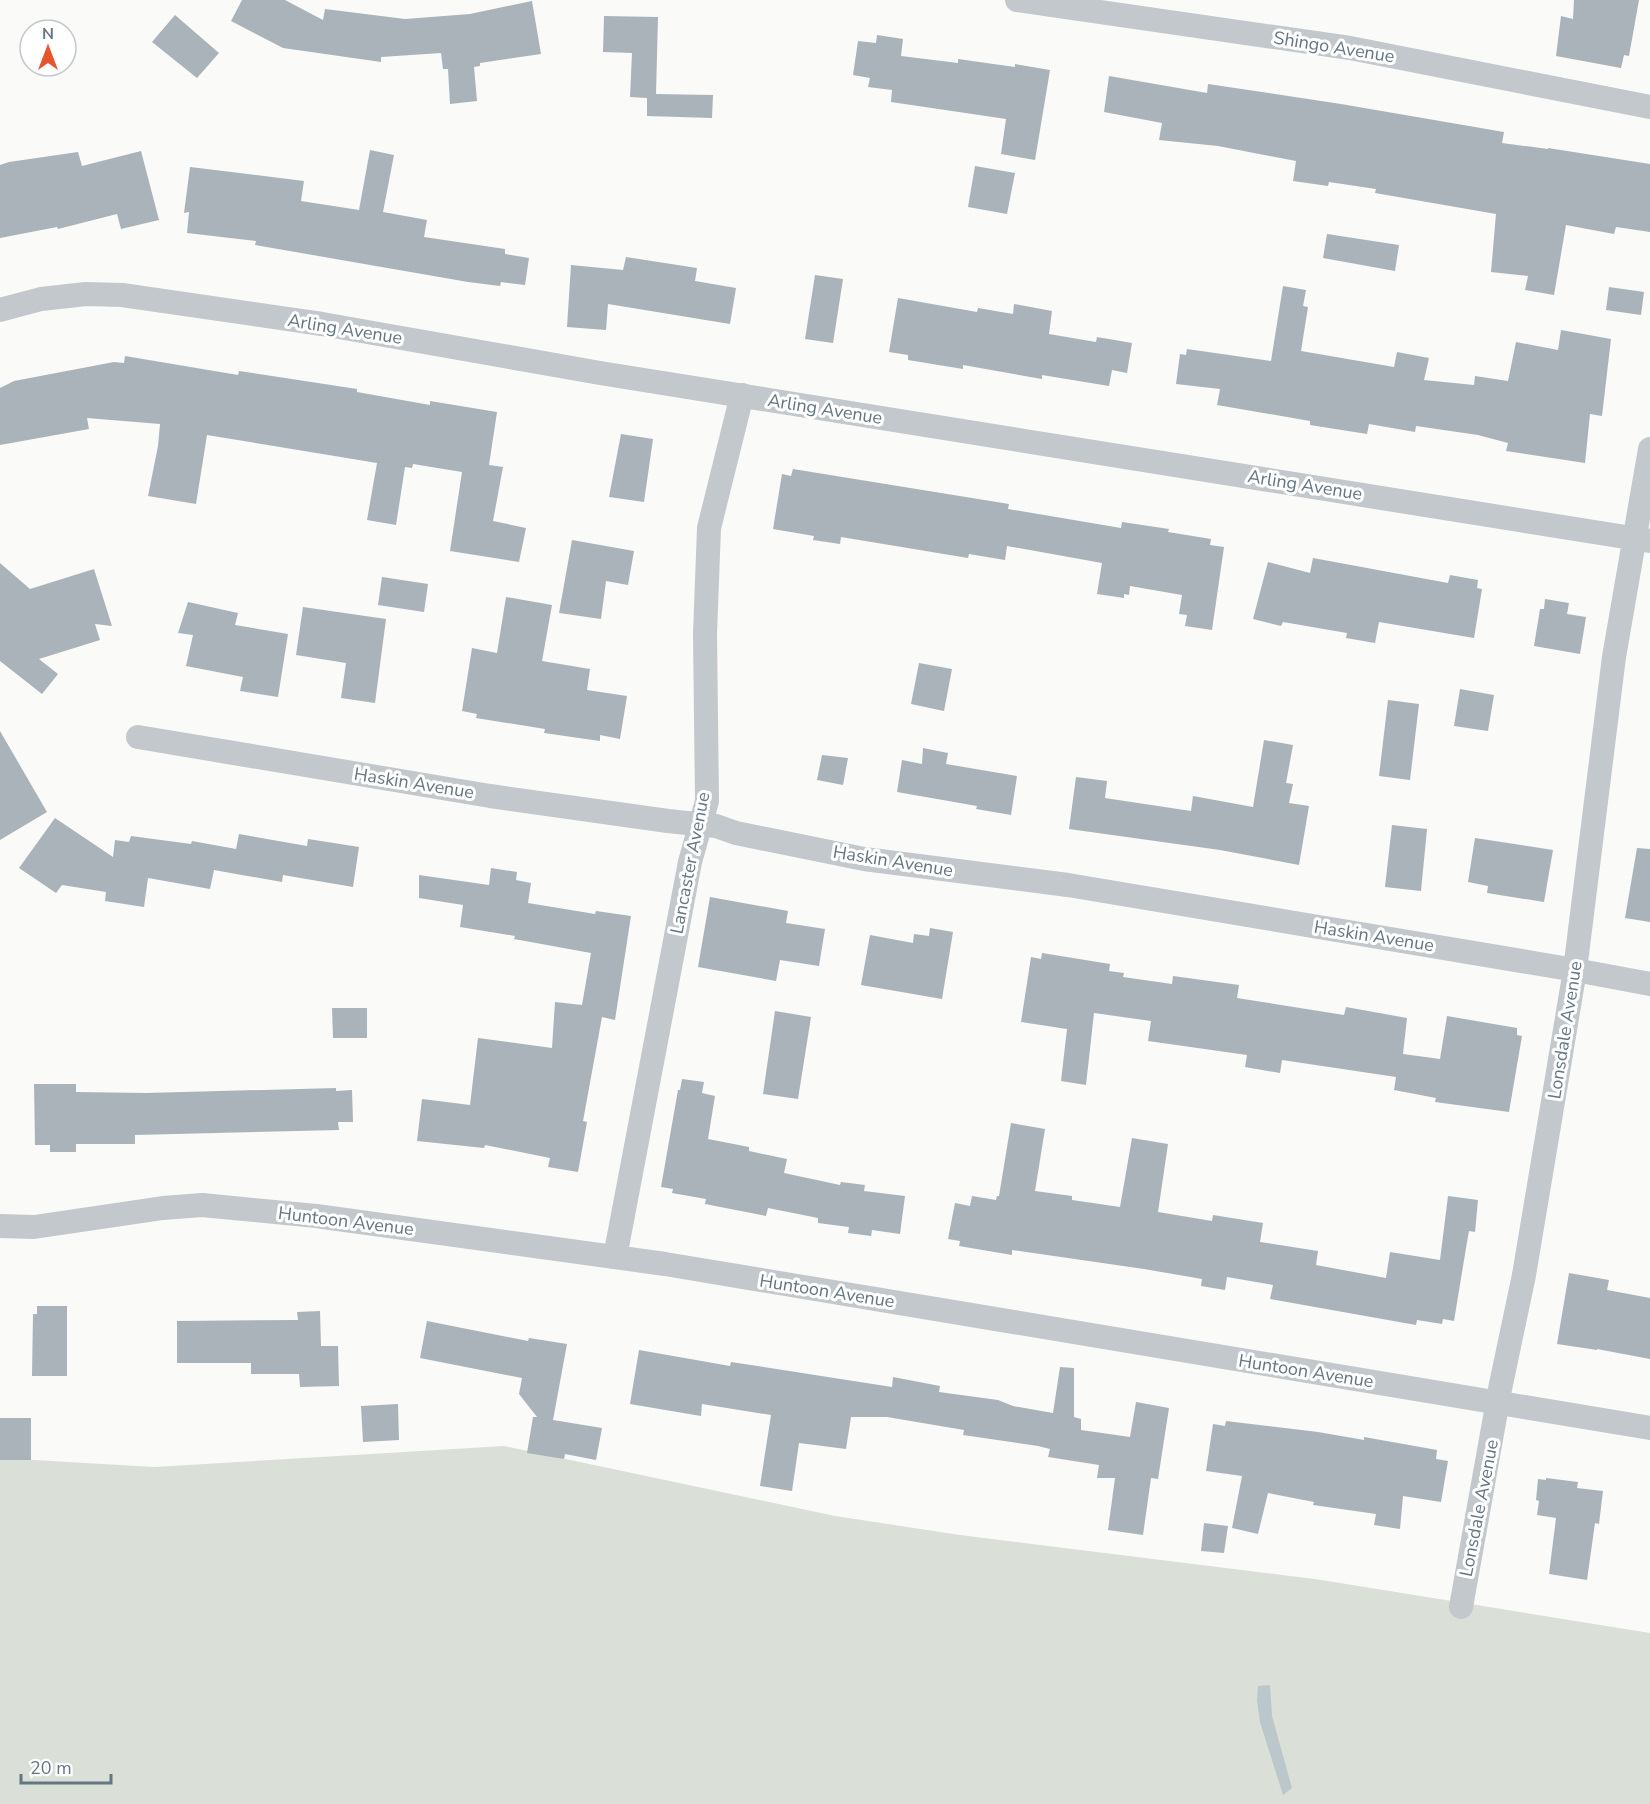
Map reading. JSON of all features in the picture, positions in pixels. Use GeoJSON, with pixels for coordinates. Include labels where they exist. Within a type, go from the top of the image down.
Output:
{"type":"FeatureCollection","features":[{"type":"Feature","properties":{"kind":"street","name":"Shingo Avenue"},"geometry":{"type":"LineString","coordinates":[[1017,0],[1350,48],[1650,107]]}},
{"type":"Feature","properties":{"kind":"street","name":"Arling Avenue"},"geometry":{"type":"LineString","coordinates":[[0,310],[41,299],[86,294],[122,295],[322,324],[600,373],[1643,539]]}},
{"type":"Feature","properties":{"kind":"street","name":"Lancaster Avenue"},"geometry":{"type":"LineString","coordinates":[[615,1257],[690,862],[707,801],[705,634],[709,528],[742,395]]}},
{"type":"Feature","properties":{"kind":"street","name":"Lonsdale Avenue"},"geometry":{"type":"LineString","coordinates":[[1461,1607],[1524,1275],[1575,970],[1614,657],[1643,539],[1650,449]]}},
{"type":"Feature","properties":{"kind":"street","name":"Haskin Avenue"},"geometry":{"type":"LineString","coordinates":[[138,737],[490,796],[716,826],[736,833],[864,859],[1068,885],[1650,984]]}},
{"type":"Feature","properties":{"kind":"street","name":"Huntoon Avenue"},"geometry":{"type":"LineString","coordinates":[[0,1226],[34,1227],[164,1208],[202,1205],[316,1216],[676,1266],[1650,1428]]}},
{"type":"Feature","properties":{"kind":"shaded area"},"geometry":{"type":"Polygon","coordinates":[[[504,1446],[835,1516],[960,1535],[1315,1579],[1650,1633],[1650,1804],[0,1804],[0,1458],[154,1467],[504,1446]]]}},
{"type":"Feature","properties":{"kind":"shaded area"},"geometry":{"type":"Polygon","coordinates":[[[1270,1685],[1272,1716],[1292,1788],[1283,1795],[1260,1722],[1257,1700],[1258,1686],[1270,1685]]]}},
{"type":"Feature","properties":{"kind":"building"},"geometry":{"type":"Polygon","coordinates":[[[242,0],[285,0],[323,20],[325,9],[405,19],[470,14],[532,1],[541,54],[480,63],[480,66],[474,67],[477,101],[450,104],[448,69],[443,69],[441,53],[381,57],[381,62],[283,48],[231,21],[242,0]]]}},
{"type":"Feature","properties":{"kind":"building"},"geometry":{"type":"Polygon","coordinates":[[[1574,0],[1639,0],[1629,56],[1624,55],[1621,68],[1556,56],[1561,16],[1573,19],[1574,0]]]}},
{"type":"Feature","properties":{"kind":"building"},"geometry":{"type":"Polygon","coordinates":[[[175,15],[219,53],[197,78],[152,42],[175,15]]]}},
{"type":"Feature","properties":{"kind":"building"},"geometry":{"type":"Polygon","coordinates":[[[604,16],[658,17],[656,94],[713,95],[712,118],[647,116],[647,98],[630,97],[632,53],[603,52],[604,16]]]}},
{"type":"Feature","properties":{"kind":"building"},"geometry":{"type":"Polygon","coordinates":[[[877,35],[903,39],[901,56],[958,63],[958,59],[1015,67],[1015,64],[1050,70],[1035,160],[1001,154],[1006,119],[891,102],[892,90],[868,87],[870,78],[853,75],[858,41],[876,43],[877,35]]]}},
{"type":"Feature","properties":{"kind":"building"},"geometry":{"type":"Polygon","coordinates":[[[1109,76],[1207,93],[1208,84],[1341,104],[1504,132],[1502,143],[1650,164],[1650,232],[1616,227],[1614,234],[1566,225],[1554,295],[1525,290],[1528,276],[1491,272],[1496,214],[1375,193],[1376,189],[1329,182],[1328,186],[1293,181],[1296,161],[1218,146],[1159,140],[1162,123],[1104,112],[1109,76]]]}},
{"type":"Feature","properties":{"kind":"building"},"geometry":{"type":"Polygon","coordinates":[[[370,150],[394,155],[383,212],[427,220],[424,237],[505,249],[505,254],[529,258],[525,285],[501,282],[500,286],[468,282],[255,245],[256,241],[187,233],[189,212],[184,213],[190,167],[304,181],[301,201],[359,210],[370,150]]]}},
{"type":"Feature","properties":{"kind":"building"},"geometry":{"type":"Polygon","coordinates":[[[141,151],[159,220],[121,229],[117,214],[58,229],[57,227],[0,238],[0,165],[78,152],[82,166],[141,151]]]}},
{"type":"Feature","properties":{"kind":"building"},"geometry":{"type":"Polygon","coordinates":[[[975,166],[1015,173],[1007,214],[968,207],[975,166]]]}},
{"type":"Feature","properties":{"kind":"building"},"geometry":{"type":"Polygon","coordinates":[[[1327,234],[1399,245],[1395,271],[1323,258],[1327,234]]]}},
{"type":"Feature","properties":{"kind":"building"},"geometry":{"type":"Polygon","coordinates":[[[626,257],[697,268],[695,281],[736,288],[730,324],[608,304],[606,330],[567,327],[571,265],[623,270],[626,257]]]}},
{"type":"Feature","properties":{"kind":"building"},"geometry":{"type":"Polygon","coordinates":[[[815,275],[843,279],[833,343],[805,339],[815,275]]]}},
{"type":"Feature","properties":{"kind":"building"},"geometry":{"type":"Polygon","coordinates":[[[1283,286],[1306,290],[1303,306],[1308,307],[1301,351],[1394,367],[1397,352],[1429,358],[1424,380],[1474,385],[1475,376],[1508,381],[1516,342],[1558,350],[1561,330],[1611,339],[1602,416],[1590,414],[1585,463],[1506,451],[1508,443],[1478,435],[1416,426],[1415,432],[1369,424],[1367,434],[1310,425],[1310,421],[1217,405],[1220,389],[1176,384],[1180,354],[1186,355],[1187,349],[1271,361],[1283,286]]]}},
{"type":"Feature","properties":{"kind":"building"},"geometry":{"type":"Polygon","coordinates":[[[1609,287],[1644,292],[1641,315],[1606,310],[1609,287]]]}},
{"type":"Feature","properties":{"kind":"building"},"geometry":{"type":"Polygon","coordinates":[[[898,298],[977,312],[978,308],[1013,314],[1014,304],[1052,311],[1049,334],[1096,342],[1097,337],[1132,343],[1127,373],[1112,370],[1109,386],[1042,375],[1042,379],[963,365],[963,369],[908,360],[908,355],[889,352],[898,298]]]}},
{"type":"Feature","properties":{"kind":"building"},"geometry":{"type":"Polygon","coordinates":[[[125,356],[238,375],[239,371],[357,389],[357,392],[430,405],[430,401],[497,412],[489,465],[503,467],[493,521],[526,528],[519,562],[450,551],[462,472],[413,464],[412,468],[405,467],[396,525],[367,520],[377,463],[207,435],[196,504],[148,496],[160,424],[87,418],[89,429],[0,445],[0,388],[14,381],[114,362],[124,363],[125,356]]]}},
{"type":"Feature","properties":{"kind":"building"},"geometry":{"type":"Polygon","coordinates":[[[621,434],[653,439],[644,502],[609,497],[621,434]]]}},
{"type":"Feature","properties":{"kind":"building"},"geometry":{"type":"Polygon","coordinates":[[[793,469],[1009,504],[1008,509],[1121,528],[1122,522],[1169,529],[1168,532],[1211,539],[1210,545],[1224,547],[1212,630],[1185,626],[1187,615],[1179,614],[1182,595],[1130,586],[1129,595],[1124,594],[1124,598],[1097,594],[1102,563],[1007,546],[1005,560],[969,554],[968,558],[841,537],[840,544],[813,540],[814,536],[773,529],[782,474],[791,476],[793,469]]]}},
{"type":"Feature","properties":{"kind":"building"},"geometry":{"type":"Polygon","coordinates":[[[572,540],[634,551],[628,585],[606,581],[601,619],[559,613],[572,540]]]}},
{"type":"Feature","properties":{"kind":"building"},"geometry":{"type":"Polygon","coordinates":[[[1313,558],[1448,583],[1450,575],[1478,580],[1477,588],[1482,589],[1474,638],[1379,622],[1375,643],[1346,638],[1347,633],[1283,622],[1281,626],[1253,619],[1268,562],[1310,573],[1313,558]]]}},
{"type":"Feature","properties":{"kind":"building"},"geometry":{"type":"Polygon","coordinates":[[[0,563],[30,589],[94,569],[112,626],[95,624],[100,640],[39,659],[58,674],[42,694],[0,661],[0,563]]]}},
{"type":"Feature","properties":{"kind":"building"},"geometry":{"type":"Polygon","coordinates":[[[382,577],[428,584],[424,612],[378,605],[382,577]]]}},
{"type":"Feature","properties":{"kind":"building"},"geometry":{"type":"Polygon","coordinates":[[[506,597],[552,605],[542,661],[590,669],[587,690],[627,696],[620,739],[600,735],[600,741],[544,733],[545,729],[476,718],[477,714],[462,711],[472,648],[497,653],[506,597]]]}},
{"type":"Feature","properties":{"kind":"building"},"geometry":{"type":"Polygon","coordinates":[[[1545,599],[1569,603],[1567,614],[1586,617],[1580,654],[1534,646],[1540,609],[1544,609],[1545,599]]]}},
{"type":"Feature","properties":{"kind":"building"},"geometry":{"type":"Polygon","coordinates":[[[188,602],[238,613],[235,625],[288,634],[278,697],[240,691],[243,677],[186,666],[193,635],[178,633],[188,602]]]}},
{"type":"Feature","properties":{"kind":"building"},"geometry":{"type":"Polygon","coordinates":[[[303,607],[386,619],[375,703],[341,698],[346,663],[296,655],[303,607]]]}},
{"type":"Feature","properties":{"kind":"building"},"geometry":{"type":"Polygon","coordinates":[[[919,663],[952,669],[944,711],[911,704],[919,663]]]}},
{"type":"Feature","properties":{"kind":"building"},"geometry":{"type":"Polygon","coordinates":[[[1460,689],[1494,695],[1488,731],[1454,726],[1460,689]]]}},
{"type":"Feature","properties":{"kind":"building"},"geometry":{"type":"Polygon","coordinates":[[[1388,700],[1419,704],[1410,780],[1379,776],[1388,700]]]}},
{"type":"Feature","properties":{"kind":"building"},"geometry":{"type":"Polygon","coordinates":[[[0,731],[47,812],[0,840],[0,731]]]}},
{"type":"Feature","properties":{"kind":"building"},"geometry":{"type":"Polygon","coordinates":[[[1264,740],[1293,745],[1286,783],[1293,784],[1289,803],[1309,806],[1299,865],[1220,850],[1069,829],[1076,777],[1107,781],[1105,798],[1191,811],[1193,796],[1253,807],[1264,740]]]}},
{"type":"Feature","properties":{"kind":"building"},"geometry":{"type":"Polygon","coordinates":[[[923,748],[948,753],[946,764],[1017,776],[1011,815],[976,809],[977,806],[897,792],[902,760],[922,764],[923,748]]]}},
{"type":"Feature","properties":{"kind":"building"},"geometry":{"type":"Polygon","coordinates":[[[822,755],[848,758],[843,785],[817,780],[822,755]]]}},
{"type":"Feature","properties":{"kind":"building"},"geometry":{"type":"Polygon","coordinates":[[[55,818],[113,857],[115,840],[129,842],[131,836],[191,844],[192,841],[236,849],[239,834],[307,846],[308,839],[359,847],[353,887],[283,875],[282,882],[214,870],[210,889],[148,878],[144,907],[105,901],[106,892],[62,885],[56,893],[19,868],[55,818]]]}},
{"type":"Feature","properties":{"kind":"building"},"geometry":{"type":"Polygon","coordinates":[[[1392,825],[1427,829],[1421,891],[1385,887],[1392,825]]]}},
{"type":"Feature","properties":{"kind":"building"},"geometry":{"type":"Polygon","coordinates":[[[1475,838],[1553,850],[1544,902],[1487,893],[1488,886],[1468,882],[1475,838]]]}},
{"type":"Feature","properties":{"kind":"building"},"geometry":{"type":"Polygon","coordinates":[[[1637,848],[1650,849],[1650,922],[1625,918],[1637,848]]]}},
{"type":"Feature","properties":{"kind":"building"},"geometry":{"type":"Polygon","coordinates":[[[491,868],[517,872],[516,880],[531,883],[528,903],[595,914],[596,911],[631,916],[615,1020],[602,1017],[583,1121],[587,1122],[578,1172],[548,1167],[550,1158],[485,1145],[484,1148],[417,1141],[422,1099],[470,1105],[478,1038],[552,1048],[555,1002],[582,1005],[591,953],[514,939],[515,936],[460,927],[463,905],[419,898],[419,875],[489,885],[491,868]]]}},
{"type":"Feature","properties":{"kind":"building"},"geometry":{"type":"Polygon","coordinates":[[[710,897],[788,911],[786,923],[825,929],[819,966],[780,960],[776,981],[698,967],[710,897]]]}},
{"type":"Feature","properties":{"kind":"building"},"geometry":{"type":"Polygon","coordinates":[[[930,928],[953,932],[942,999],[861,985],[870,935],[913,943],[914,934],[929,936],[930,928]]]}},
{"type":"Feature","properties":{"kind":"building"},"geometry":{"type":"Polygon","coordinates":[[[1042,953],[1110,964],[1109,971],[1124,973],[1123,977],[1172,984],[1173,976],[1239,985],[1237,998],[1344,1015],[1346,1007],[1407,1018],[1403,1054],[1440,1059],[1447,1016],[1517,1028],[1517,1035],[1522,1036],[1509,1112],[1435,1102],[1436,1098],[1394,1090],[1396,1077],[1282,1060],[1280,1073],[1245,1067],[1247,1055],[1148,1041],[1151,1021],[1094,1013],[1086,1085],[1061,1081],[1067,1029],[1021,1022],[1031,957],[1041,959],[1042,953]]]}},
{"type":"Feature","properties":{"kind":"building"},"geometry":{"type":"Polygon","coordinates":[[[332,1008],[367,1008],[367,1038],[333,1038],[332,1008]]]}},
{"type":"Feature","properties":{"kind":"building"},"geometry":{"type":"Polygon","coordinates":[[[775,1011],[811,1017],[798,1099],[763,1094],[775,1011]]]}},
{"type":"Feature","properties":{"kind":"building"},"geometry":{"type":"Polygon","coordinates":[[[682,1079],[704,1082],[702,1093],[715,1096],[708,1139],[749,1147],[749,1151],[787,1159],[784,1173],[840,1185],[841,1182],[865,1185],[864,1191],[905,1196],[900,1234],[872,1230],[871,1236],[848,1233],[849,1227],[818,1223],[818,1218],[768,1208],[766,1216],[705,1204],[706,1199],[672,1193],[673,1189],[661,1187],[678,1090],[680,1090],[682,1079]]]}},
{"type":"Feature","properties":{"kind":"building"},"geometry":{"type":"Polygon","coordinates":[[[34,1084],[76,1084],[76,1092],[146,1093],[336,1088],[336,1091],[352,1090],[353,1122],[338,1122],[339,1130],[135,1135],[135,1144],[76,1144],[76,1152],[50,1152],[50,1145],[35,1145],[34,1084]]]}},
{"type":"Feature","properties":{"kind":"building"},"geometry":{"type":"Polygon","coordinates":[[[1011,1123],[1045,1129],[1035,1191],[1072,1196],[1072,1200],[1120,1207],[1132,1138],[1168,1144],[1158,1212],[1212,1221],[1213,1215],[1263,1223],[1260,1242],[1318,1251],[1316,1265],[1386,1278],[1390,1252],[1440,1260],[1448,1196],[1478,1200],[1475,1232],[1469,1231],[1454,1321],[1443,1319],[1442,1324],[1417,1320],[1416,1325],[1270,1299],[1273,1285],[1227,1277],[1225,1290],[1201,1286],[1202,1279],[1144,1269],[1012,1250],[1012,1255],[959,1246],[960,1241],[948,1239],[955,1203],[970,1206],[972,1196],[996,1200],[999,1196],[1011,1123]]]}},
{"type":"Feature","properties":{"kind":"building"},"geometry":{"type":"Polygon","coordinates":[[[1569,1273],[1609,1280],[1607,1290],[1650,1298],[1650,1359],[1557,1344],[1569,1273]]]}},
{"type":"Feature","properties":{"kind":"building"},"geometry":{"type":"Polygon","coordinates":[[[37,1306],[67,1306],[67,1376],[32,1376],[33,1314],[37,1314],[37,1306]]]}},
{"type":"Feature","properties":{"kind":"building"},"geometry":{"type":"Polygon","coordinates":[[[320,1311],[321,1346],[338,1346],[339,1386],[300,1387],[299,1374],[251,1374],[251,1363],[177,1363],[177,1321],[298,1320],[297,1312],[320,1311]]]}},
{"type":"Feature","properties":{"kind":"building"},"geometry":{"type":"Polygon","coordinates":[[[427,1321],[528,1341],[529,1338],[567,1344],[553,1420],[602,1428],[596,1460],[565,1454],[564,1459],[527,1453],[533,1417],[537,1417],[519,1394],[522,1378],[420,1358],[427,1321]]]}},
{"type":"Feature","properties":{"kind":"building"},"geometry":{"type":"Polygon","coordinates":[[[639,1350],[730,1366],[731,1362],[892,1387],[893,1377],[940,1386],[939,1392],[998,1400],[1013,1406],[1053,1413],[1060,1367],[1074,1368],[1074,1417],[1081,1419],[1081,1430],[1130,1437],[1136,1402],[1169,1408],[1158,1479],[1151,1478],[1143,1535],[1108,1530],[1115,1478],[1097,1478],[1099,1465],[1048,1457],[1050,1449],[1038,1446],[963,1435],[964,1430],[887,1417],[851,1417],[846,1449],[799,1443],[792,1491],[760,1486],[771,1415],[702,1404],[701,1416],[630,1404],[639,1350]]]}},
{"type":"Feature","properties":{"kind":"building"},"geometry":{"type":"Polygon","coordinates":[[[398,1404],[399,1440],[363,1442],[361,1406],[398,1404]]]}},
{"type":"Feature","properties":{"kind":"building"},"geometry":{"type":"Polygon","coordinates":[[[0,1418],[31,1418],[31,1460],[0,1460],[0,1418]]]}},
{"type":"Feature","properties":{"kind":"building"},"geometry":{"type":"Polygon","coordinates":[[[1226,1421],[1364,1440],[1364,1437],[1437,1450],[1436,1459],[1448,1461],[1441,1502],[1403,1496],[1400,1529],[1374,1525],[1376,1514],[1313,1505],[1314,1502],[1268,1493],[1258,1534],[1232,1528],[1242,1476],[1206,1471],[1213,1424],[1225,1426],[1226,1421]]]}},
{"type":"Feature","properties":{"kind":"building"},"geometry":{"type":"Polygon","coordinates":[[[1546,1478],[1578,1482],[1577,1488],[1603,1491],[1599,1524],[1595,1523],[1587,1580],[1549,1574],[1556,1518],[1537,1515],[1539,1501],[1536,1500],[1538,1479],[1546,1480],[1546,1478]]]}},
{"type":"Feature","properties":{"kind":"building"},"geometry":{"type":"Polygon","coordinates":[[[1204,1523],[1228,1526],[1224,1553],[1201,1551],[1204,1523]]]}}]}
